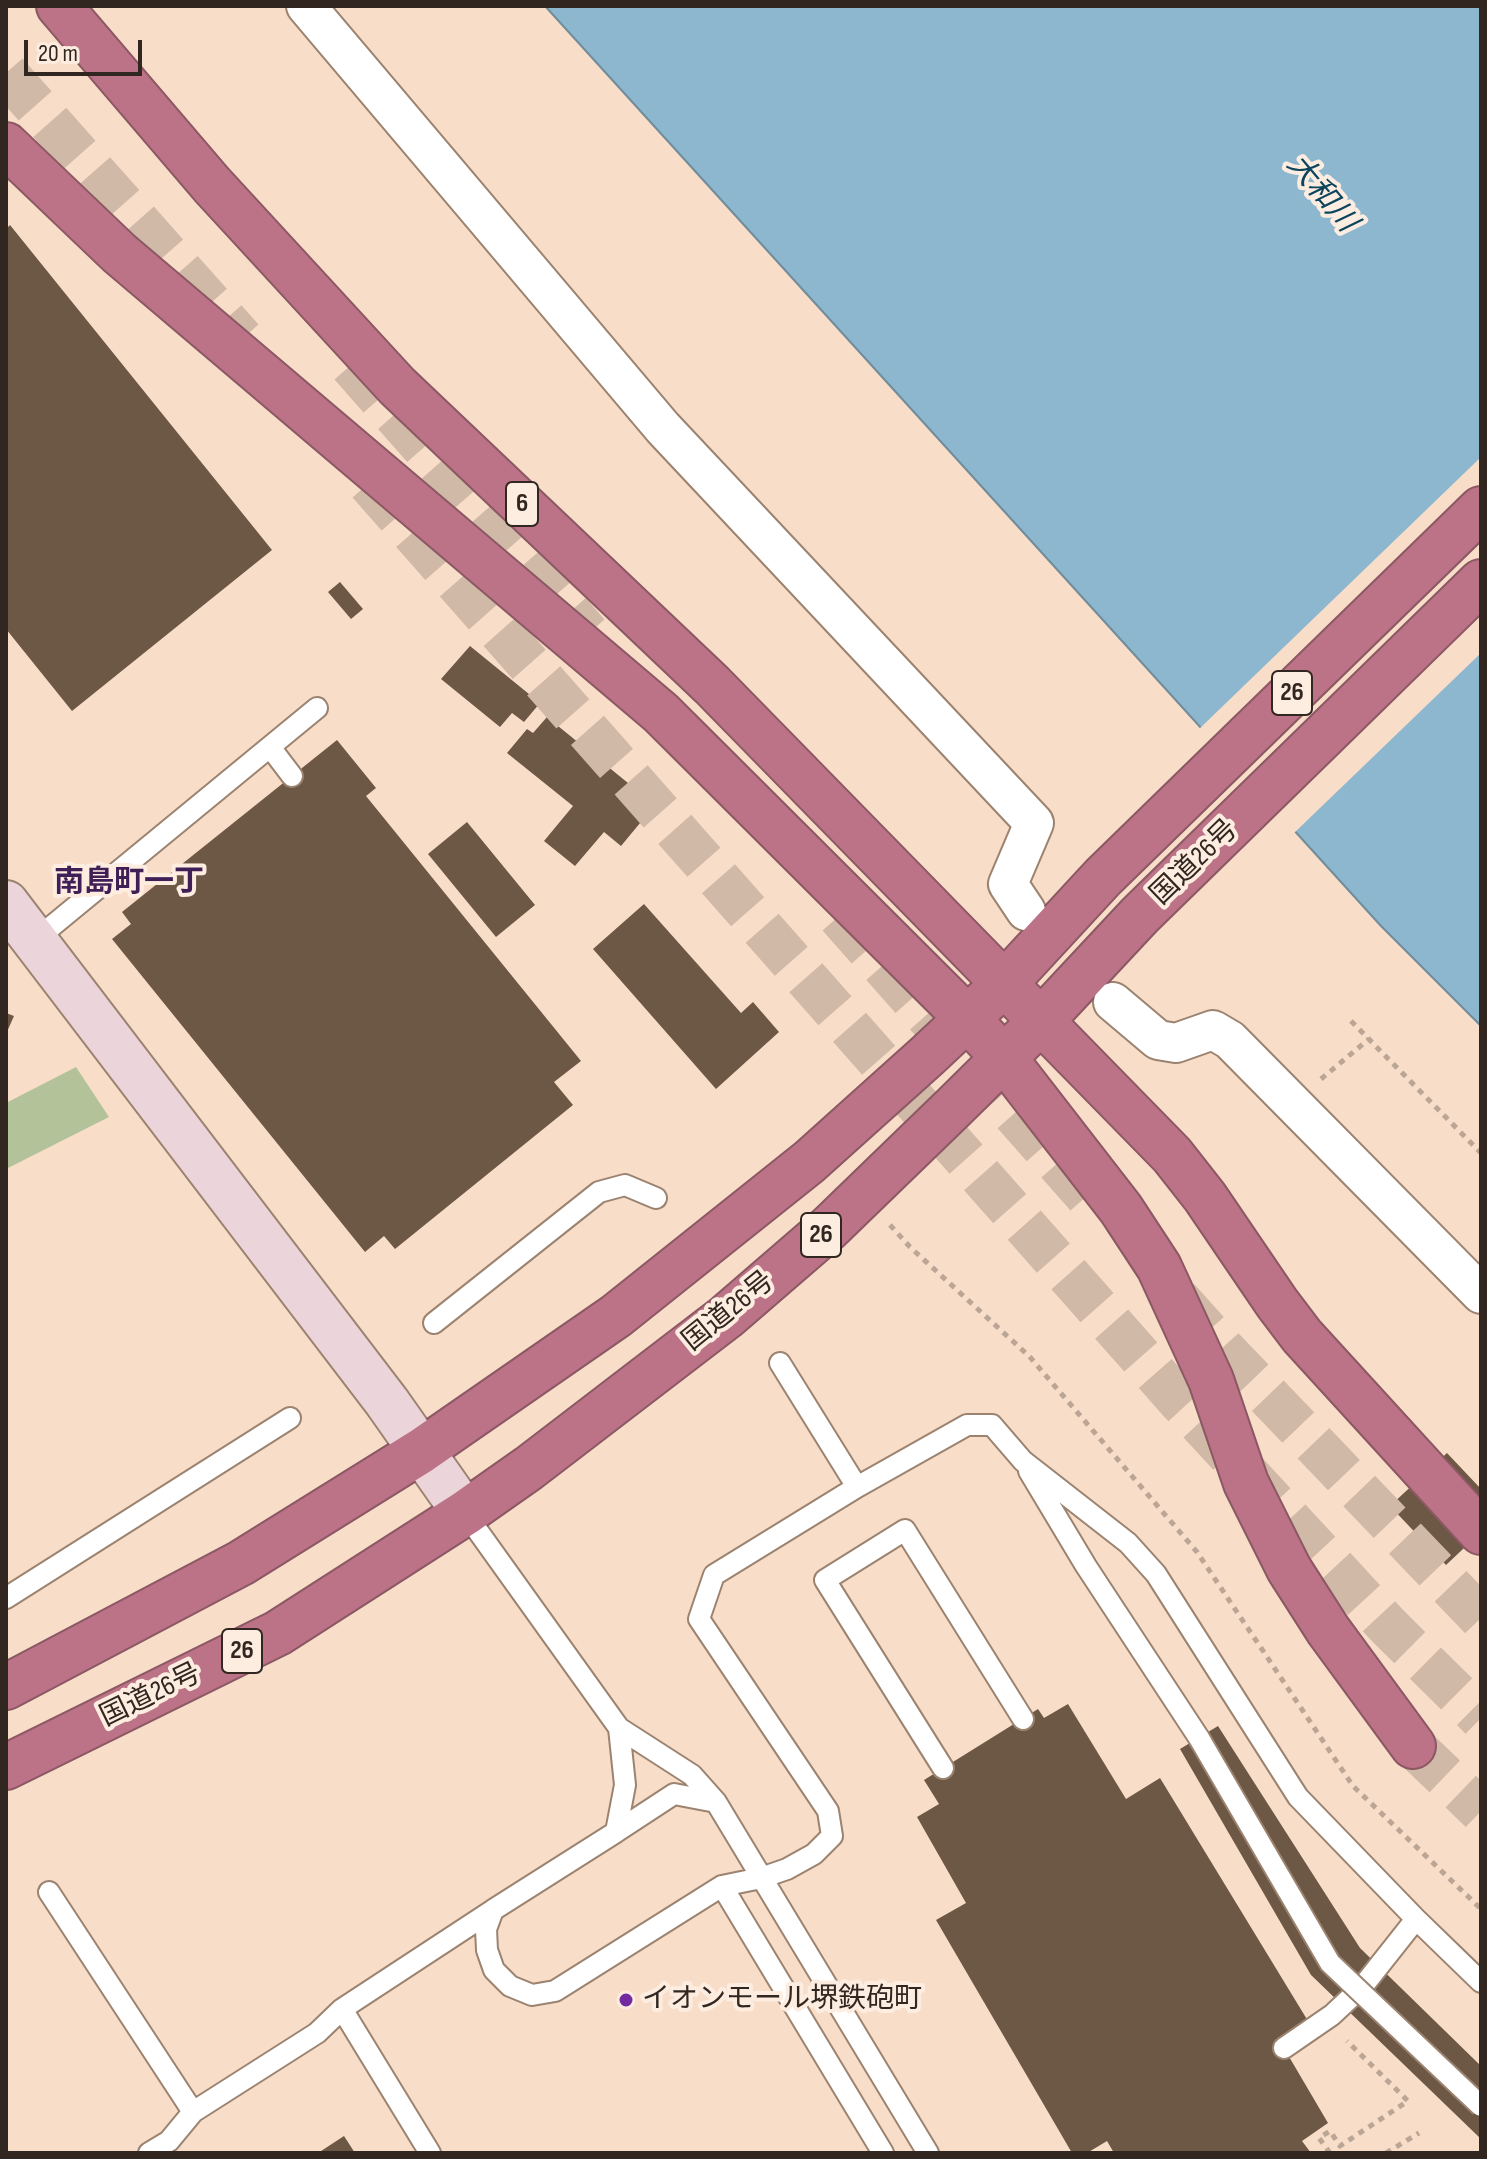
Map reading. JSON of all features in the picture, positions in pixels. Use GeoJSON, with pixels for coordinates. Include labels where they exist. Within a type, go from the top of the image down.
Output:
{"type":"FeatureCollection","features":[{"type":"Feature","properties":{"kind":"highway","name":"6"},"geometry":{"type":"LineString","coordinates":[[59,6],[212,185],[397,386],[712,685],[1005,983]]}},
{"type":"Feature","properties":{"kind":"highway"},"geometry":{"type":"LineString","coordinates":[[6,145],[119,253],[661,713],[1004,1058],[1121,1209],[1159,1267],[1211,1380],[1246,1483],[1289,1569],[1328,1630],[1413,1746]]}},
{"type":"Feature","properties":{"kind":"highway","name":"国道26号"},"geometry":{"type":"LineString","coordinates":[[6,1687],[241,1563],[421,1451],[616,1316],[809,1162],[1005,983],[1103,877],[1481,509]]}},
{"type":"Feature","properties":{"kind":"highway","name":"国道26号"},"geometry":{"type":"LineString","coordinates":[[6,1767],[278,1633],[465,1513],[529,1468],[726,1317],[829,1228],[1004,1058],[1140,915],[1481,582]]}},
{"type":"Feature","properties":{"kind":"highway"},"geometry":{"type":"LineString","coordinates":[[1005,983],[1172,1155],[1302,1336],[1481,1532]]}},
{"type":"Feature","properties":{"kind":"street"},"geometry":{"type":"LineString","coordinates":[[306,6],[663,428],[1034,823],[1008,884],[1026,911]]}},
{"type":"Feature","properties":{"kind":"street"},"geometry":{"type":"LineString","coordinates":[[6,903],[465,1513]]}},
{"type":"Feature","properties":{"kind":"street"},"geometry":{"type":"LineString","coordinates":[[1113,1002],[1158,1040],[1176,1043],[1213,1030],[1230,1040],[1481,1294]]}},
{"type":"Feature","properties":{"kind":"lane"},"geometry":{"type":"LineString","coordinates":[[35,940],[317,708]]}},
{"type":"Feature","properties":{"kind":"lane"},"geometry":{"type":"LineString","coordinates":[[270,747],[292,776]]}},
{"type":"Feature","properties":{"kind":"lane"},"geometry":{"type":"LineString","coordinates":[[434,1323],[599,1192],[625,1185],[656,1198]]}},
{"type":"Feature","properties":{"kind":"lane"},"geometry":{"type":"LineString","coordinates":[[780,1363],[857,1487]]}},
{"type":"Feature","properties":{"kind":"lane"},"geometry":{"type":"LineString","coordinates":[[6,1598],[290,1418]]}},
{"type":"Feature","properties":{"kind":"lane"},"geometry":{"type":"LineString","coordinates":[[493,1910],[486,1929],[487,1950],[494,1970],[510,1986],[532,1995],[555,1991],[722,1886],[787,1869],[814,1854],[832,1836],[828,1811],[699,1619],[714,1575],[857,1487],[967,1425],[992,1425],[1023,1461],[1086,1566],[1199,1738],[1330,1963],[1481,2106]]}},
{"type":"Feature","properties":{"kind":"lane"},"geometry":{"type":"LineString","coordinates":[[1023,1461],[1128,1543],[1156,1574],[1298,1797],[1481,1982]]}},
{"type":"Feature","properties":{"kind":"lane"},"geometry":{"type":"LineString","coordinates":[[465,1513],[619,1728],[692,1775],[716,1802],[928,2153]]}},
{"type":"Feature","properties":{"kind":"lane"},"geometry":{"type":"LineString","coordinates":[[943,1768],[825,1580],[905,1530],[1023,1719]]}},
{"type":"Feature","properties":{"kind":"lane"},"geometry":{"type":"LineString","coordinates":[[616,1832],[625,1785],[619,1728]]}},
{"type":"Feature","properties":{"kind":"lane"},"geometry":{"type":"LineString","coordinates":[[149,2153],[169,2141],[193,2112],[317,2033],[342,2009],[674,1794],[716,1802]]}},
{"type":"Feature","properties":{"kind":"lane"},"geometry":{"type":"LineString","coordinates":[[722,1886],[883,2153]]}},
{"type":"Feature","properties":{"kind":"lane"},"geometry":{"type":"LineString","coordinates":[[49,1892],[193,2112]]}},
{"type":"Feature","properties":{"kind":"lane"},"geometry":{"type":"LineString","coordinates":[[1284,2048],[1332,2015],[1363,1986],[1416,1919]]}},
{"type":"Feature","properties":{"kind":"lane"},"geometry":{"type":"LineString","coordinates":[[342,2009],[430,2153]]}},
{"type":"Feature","properties":{"kind":"path"},"geometry":{"type":"LineString","coordinates":[[1351,1021],[1481,1153]]}},
{"type":"Feature","properties":{"kind":"path"},"geometry":{"type":"LineString","coordinates":[[1292,1103],[1369,1039]]}},
{"type":"Feature","properties":{"kind":"path"},"geometry":{"type":"LineString","coordinates":[[887,1221],[910,1247],[1029,1356],[1197,1552],[1353,1786],[1481,1909]]}},
{"type":"Feature","properties":{"kind":"path"},"geometry":{"type":"LineString","coordinates":[[1330,2153],[1319,2138],[1330,2131],[1340,2146]]}},
{"type":"Feature","properties":{"kind":"path"},"geometry":{"type":"LineString","coordinates":[[1386,2153],[1419,2133]]}},
{"type":"Feature","properties":{"kind":"green space"},"geometry":{"type":"Polygon","coordinates":[[[76,1067],[109,1117],[6,1169],[6,1103],[76,1067]]]}},
{"type":"Feature","properties":{"kind":"water","name":"大和川"},"geometry":{"type":"Polygon","coordinates":[[[545,6],[1481,6],[1481,1026],[1381,926],[545,6]]]}},
{"type":"Feature","properties":{"kind":"pier"},"geometry":{"type":"Polygon","coordinates":[[[1481,457],[1481,653],[1293,834],[1198,730],[1481,457]]]}},
{"type":"Feature","properties":{"kind":"building"},"geometry":{"type":"Polygon","coordinates":[[[10,225],[272,550],[72,711],[6,629],[6,229],[10,225]]]}},
{"type":"Feature","properties":{"kind":"building"},"geometry":{"type":"Polygon","coordinates":[[[340,582],[363,609],[351,619],[328,592],[340,582]]]}},
{"type":"Feature","properties":{"kind":"building"},"geometry":{"type":"Polygon","coordinates":[[[470,646],[540,703],[524,722],[512,713],[500,727],[441,679],[470,646]]]}},
{"type":"Feature","properties":{"kind":"building"},"geometry":{"type":"Polygon","coordinates":[[[547,717],[655,805],[621,846],[604,832],[575,866],[544,841],[573,806],[507,753],[527,729],[533,733],[547,717]]]}},
{"type":"Feature","properties":{"kind":"building"},"geometry":{"type":"Polygon","coordinates":[[[337,740],[376,788],[366,796],[581,1061],[554,1082],[573,1105],[395,1249],[384,1236],[365,1252],[112,939],[131,924],[122,912],[337,740]]]}},
{"type":"Feature","properties":{"kind":"building"},"geometry":{"type":"Polygon","coordinates":[[[467,822],[535,905],[496,937],[428,854],[467,822]]]}},
{"type":"Feature","properties":{"kind":"building"},"geometry":{"type":"Polygon","coordinates":[[[644,904],[741,1013],[753,1002],[779,1032],[716,1089],[593,949],[644,904]]]}},
{"type":"Feature","properties":{"kind":"building"},"geometry":{"type":"Polygon","coordinates":[[[6,1013],[14,1016],[6,1034],[6,1013]]]}},
{"type":"Feature","properties":{"kind":"building"},"geometry":{"type":"Polygon","coordinates":[[[1447,1453],[1481,1489],[1481,1532],[1446,1565],[1390,1506],[1447,1453]]]}},
{"type":"Feature","properties":{"kind":"building"},"geometry":{"type":"Polygon","coordinates":[[[1068,1704],[1126,1799],[1160,1778],[1308,2021],[1278,2038],[1328,2123],[1302,2141],[1311,2153],[1114,2153],[1107,2141],[1087,2153],[1072,2153],[936,1920],[966,1903],[917,1817],[939,1804],[924,1780],[1038,1709],[1044,1718],[1068,1704]]]}},
{"type":"Feature","properties":{"kind":"building"},"geometry":{"type":"Polygon","coordinates":[[[1218,1726],[1360,1948],[1481,2066],[1481,2139],[1311,1975],[1180,1749],[1218,1726]]]}},
{"type":"Feature","properties":{"kind":"building"},"geometry":{"type":"Polygon","coordinates":[[[344,2136],[355,2153],[318,2153],[344,2136]]]}},
{"type":"Feature","properties":{"kind":"tunnel"},"geometry":{"type":"LineString","coordinates":[[6,73],[242,339]]}},
{"type":"Feature","properties":{"kind":"tunnel"},"geometry":{"type":"LineString","coordinates":[[351,365],[588,634]]}},
{"type":"Feature","properties":{"kind":"tunnel"},"geometry":{"type":"LineString","coordinates":[[369,483],[1176,1397],[1387,1625],[1481,1718]]}},
{"type":"Feature","properties":{"kind":"tunnel"},"geometry":{"type":"LineString","coordinates":[[839,916],[1095,1205]]}},
{"type":"Feature","properties":{"kind":"tunnel"},"geometry":{"type":"LineString","coordinates":[[1178,1299],[1481,1618]]}},
{"type":"Feature","properties":{"kind":"tunnel"},"geometry":{"type":"LineString","coordinates":[[1413,1746],[1481,1811]]}},
{"type":"Feature","properties":{"kind":"place","name":"イオンモール堺鉄砲町"},"geometry":{"type":"Point","coordinates":[626,2000]}},
{"type":"Feature","properties":{"kind":"district","name":"南島町一丁"},"geometry":{"type":"Point","coordinates":[129,883]}}]}
